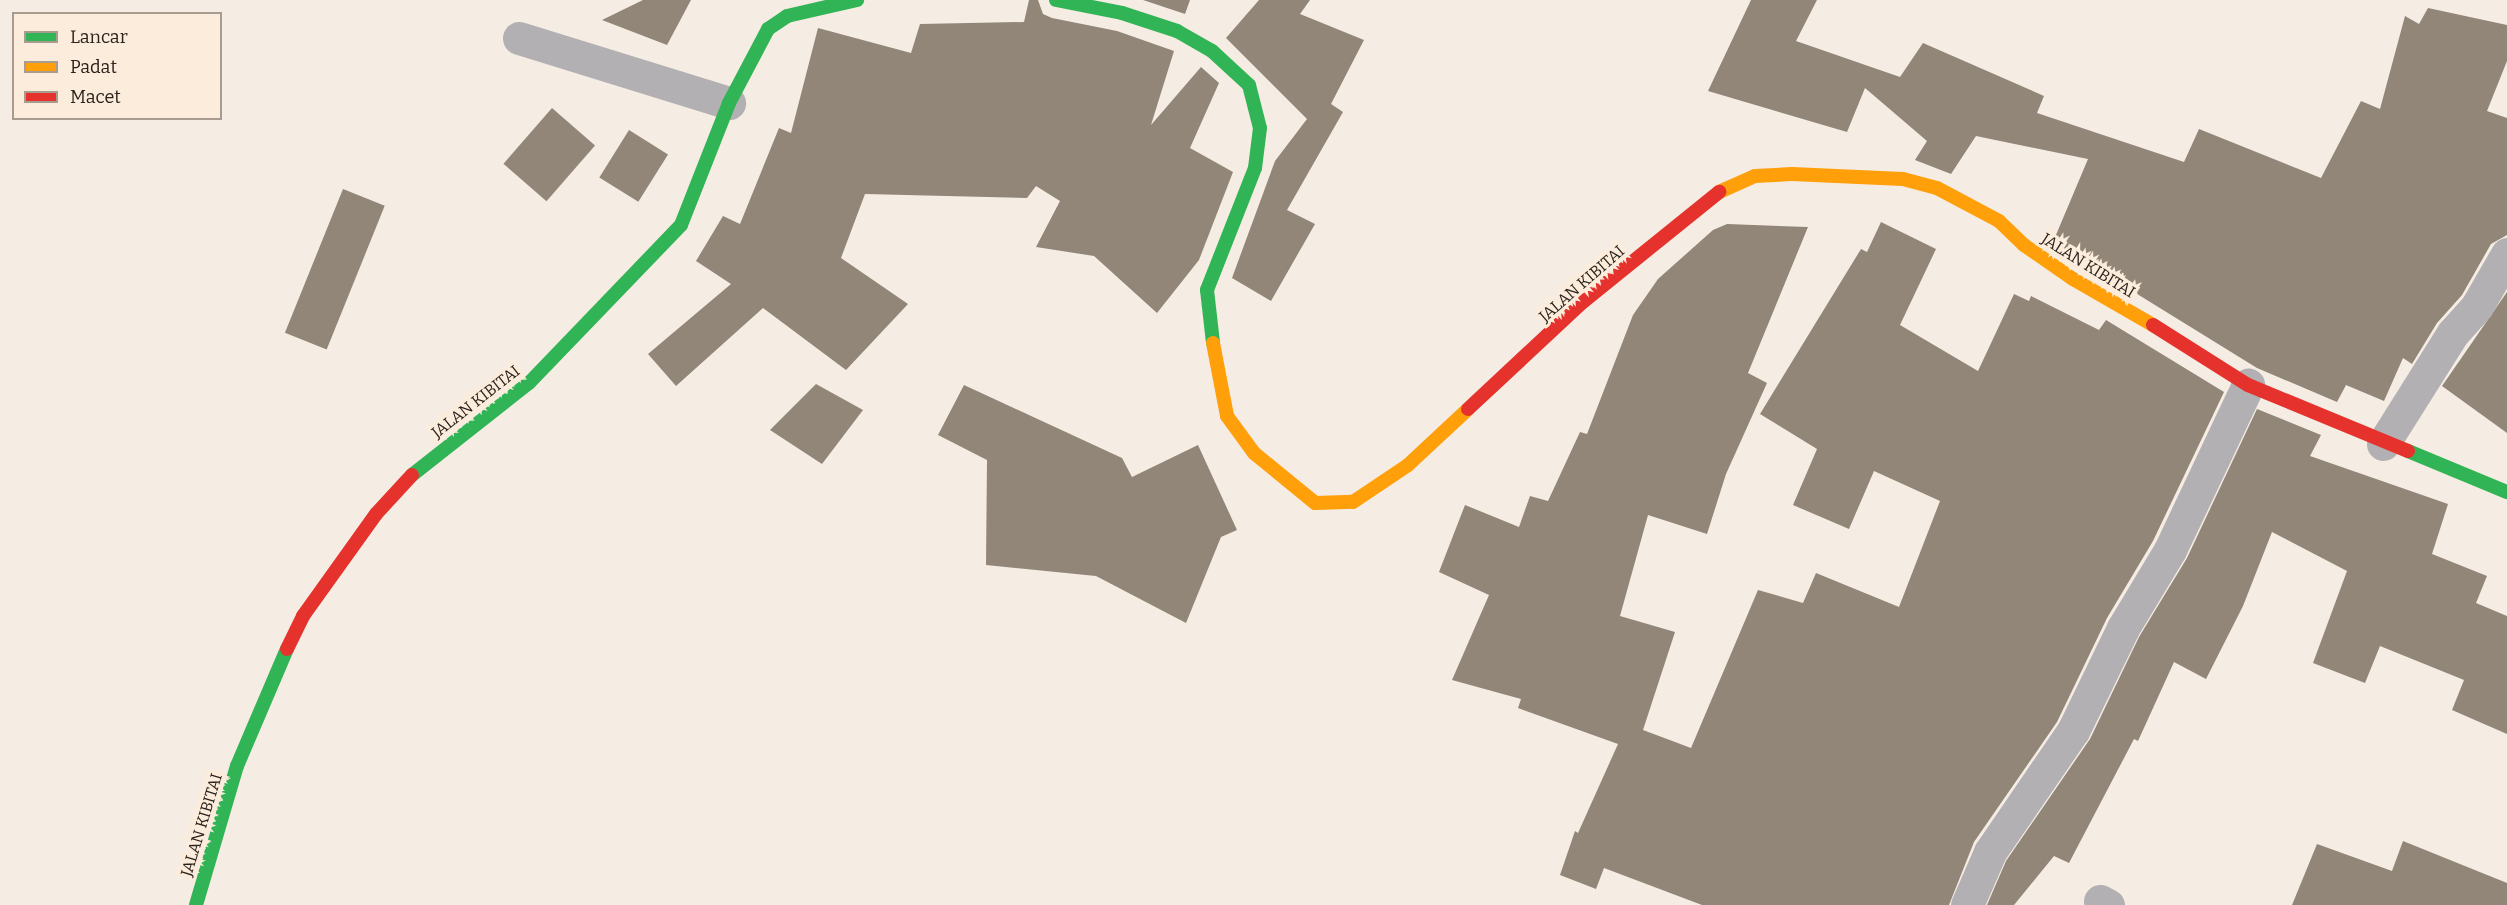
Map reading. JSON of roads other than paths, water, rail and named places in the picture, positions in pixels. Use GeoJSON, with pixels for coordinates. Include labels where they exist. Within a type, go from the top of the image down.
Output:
{"type":"FeatureCollection","features":[{"type":"Feature","properties":{"kind":"street","name":"JALAN KIBITAI"},"geometry":{"type":"LineString","coordinates":[[196,905],[237,766],[303,616],[376,514],[421,466],[529,383],[681,225],[729,103],[768,29],[787,16],[857,0]]}},
{"type":"Feature","properties":{"kind":"street","name":"JALAN KIBITAI"},"geometry":{"type":"LineString","coordinates":[[1056,0],[1122,13],[1177,31],[1212,51],[1249,85],[1260,128],[1255,168],[1207,290],[1215,366],[1227,416],[1254,453],[1315,503],[1353,502],[1408,465],[1584,301],[1721,190],[1755,176],[1847,174],[1903,178],[1937,188],[1999,220],[2024,245],[2073,279],[2189,346],[2248,385],[2382,444],[2507,492]]}},
{"type":"Feature","properties":{"kind":"street"},"geometry":{"type":"LineString","coordinates":[[519,38],[729,103]]}},
{"type":"Feature","properties":{"kind":"street"},"geometry":{"type":"LineString","coordinates":[[2382,444],[2453,333],[2477,306],[2507,254]]}},
{"type":"Feature","properties":{"kind":"street"},"geometry":{"type":"LineString","coordinates":[[1967,905],[1990,852],[2073,731],[2123,628],[2170,550],[2248,385]]}}]}
